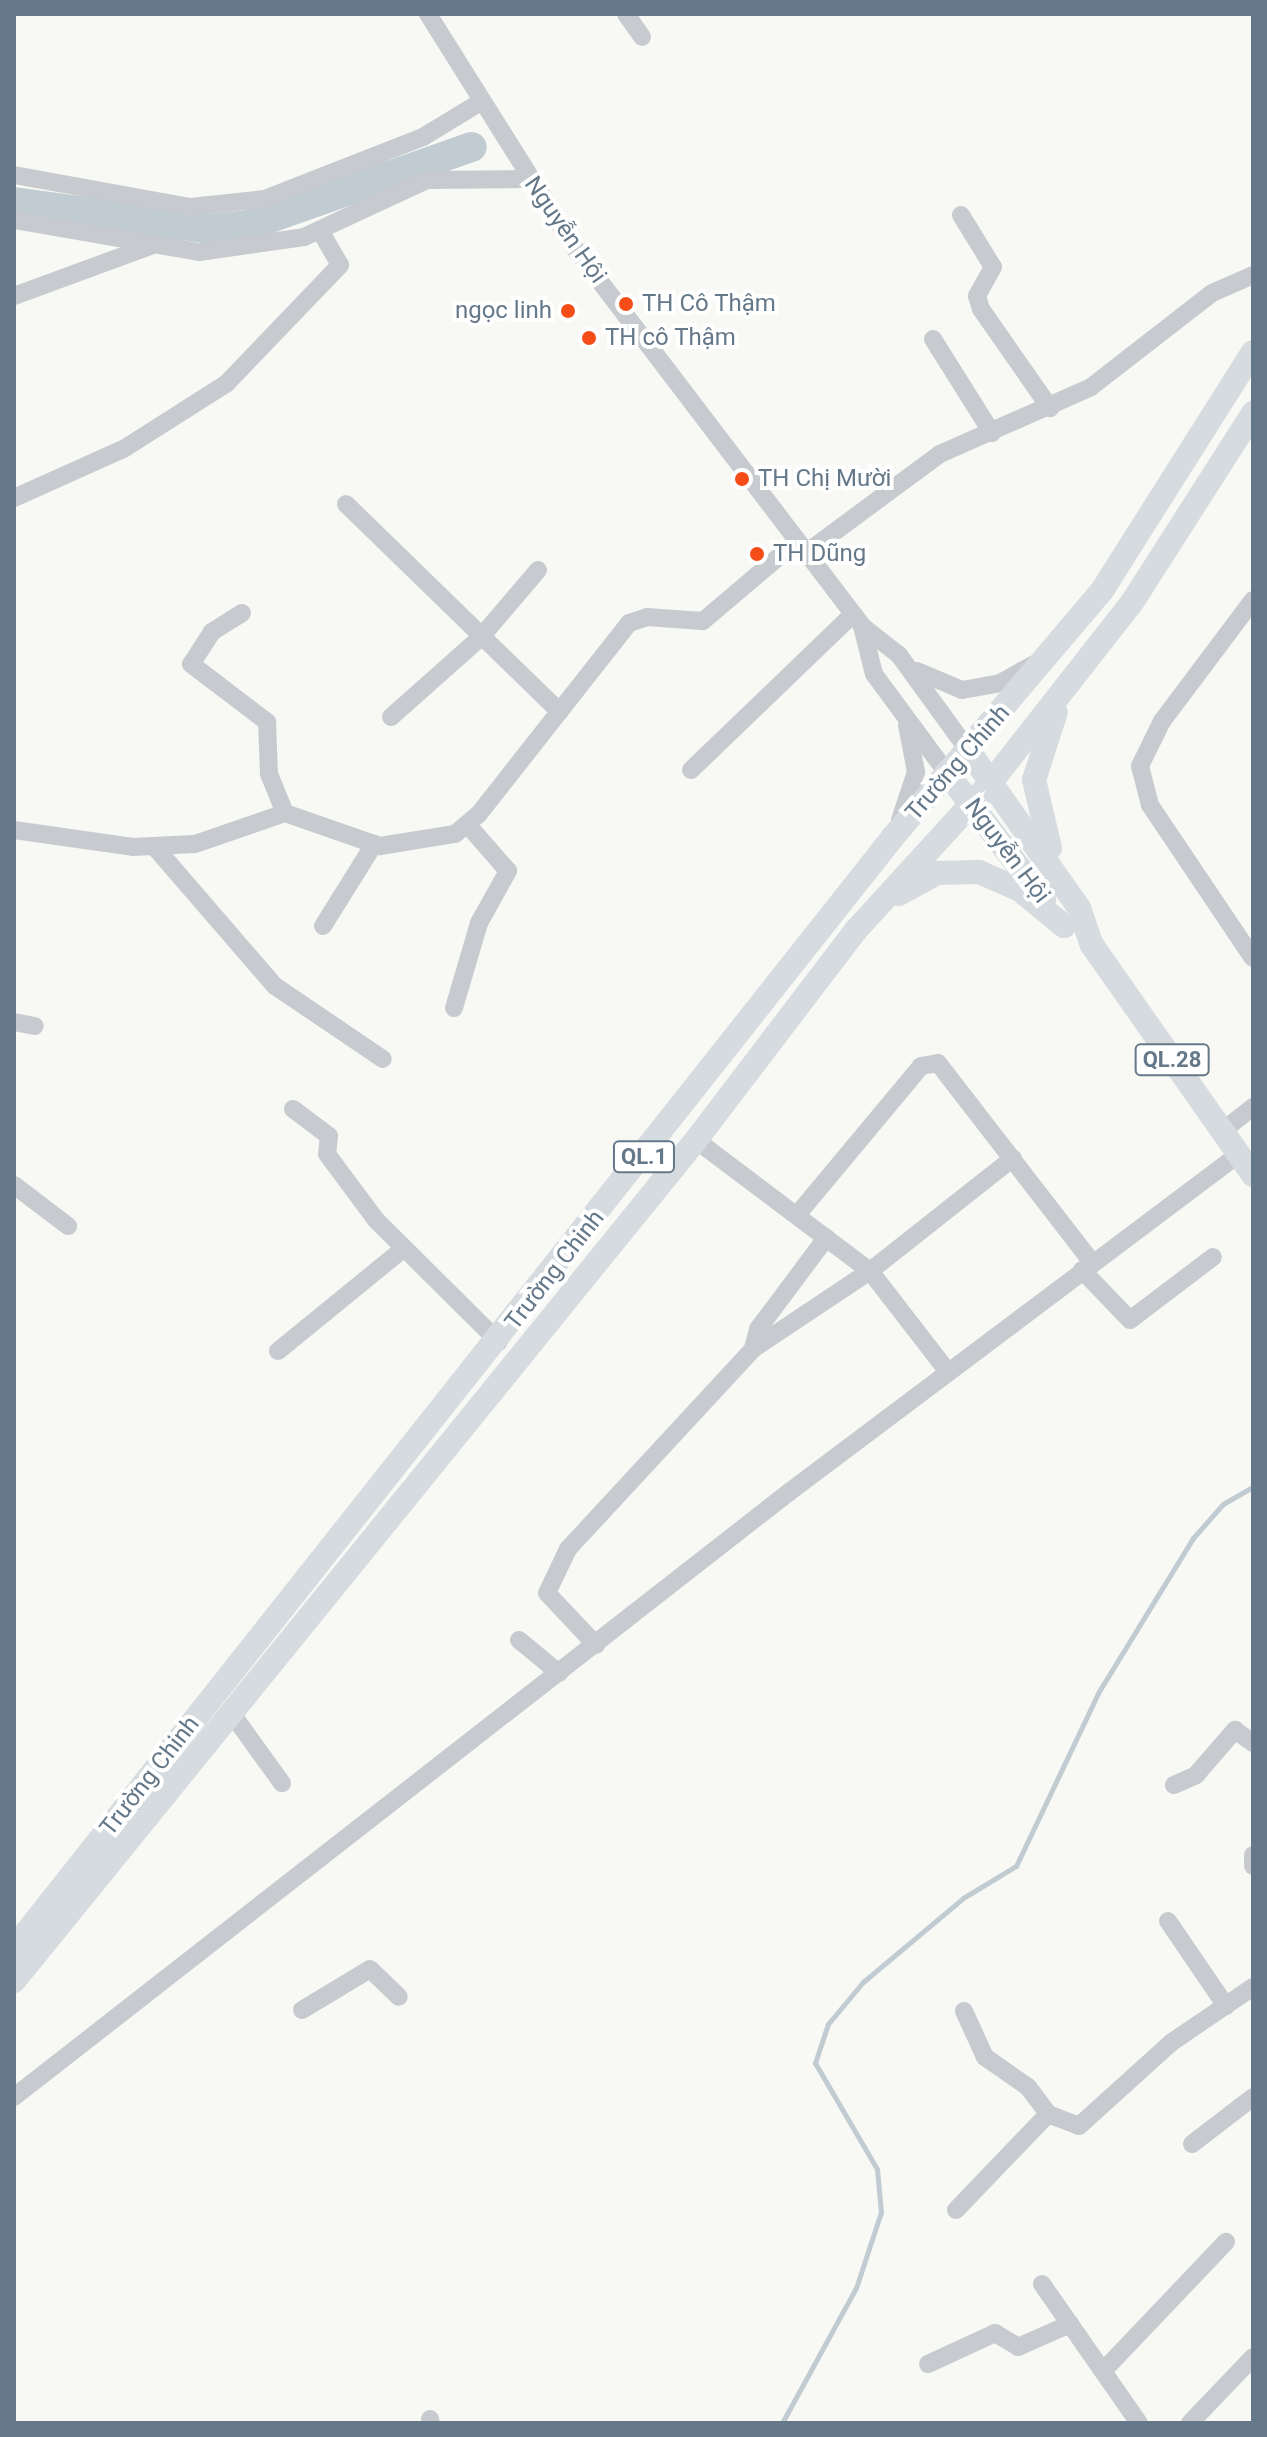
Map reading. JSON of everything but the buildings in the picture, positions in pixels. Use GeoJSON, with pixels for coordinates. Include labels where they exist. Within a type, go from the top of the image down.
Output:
{"type":"FeatureCollection","features":[{"type":"Feature","properties":{"kind":"highway","name":"Trường Chinh"},"geometry":{"type":"LineString","coordinates":[[14,1948],[499,1342],[893,837],[1053,653],[1117,569],[1253,352]]}},
{"type":"Feature","properties":{"kind":"highway","name":"Trường Chinh"},"geometry":{"type":"LineString","coordinates":[[14,1981],[696,1140],[857,929],[992,781],[1164,559],[1253,413]]}},
{"type":"Feature","properties":{"kind":"highway"},"geometry":{"type":"LineString","coordinates":[[1072,917],[1034,803],[1046,731],[1078,670]]}},
{"type":"Feature","properties":{"kind":"highway","name":"Nguyễn Hội"},"geometry":{"type":"LineString","coordinates":[[968,750],[992,781],[1072,917],[1253,1175]]}},
{"type":"Feature","properties":{"kind":"highway","name":"Nguyễn Hội"},"geometry":{"type":"LineString","coordinates":[[947,773],[1072,917]]}},
{"type":"Feature","properties":{"kind":"highway"},"geometry":{"type":"LineString","coordinates":[[857,929],[912,884],[957,870],[1020,890],[1072,917]]}},
{"type":"Feature","properties":{"kind":"street","name":"Nguyễn Hội"},"geometry":{"type":"LineString","coordinates":[[428,14],[479,103],[530,179],[801,548],[857,620],[899,655],[968,750]]}},
{"type":"Feature","properties":{"kind":"street"},"geometry":{"type":"LineString","coordinates":[[626,14],[642,37]]}},
{"type":"Feature","properties":{"kind":"street"},"geometry":{"type":"LineString","coordinates":[[14,175],[190,207],[265,199],[423,137],[479,103]]}},
{"type":"Feature","properties":{"kind":"street"},"geometry":{"type":"LineString","coordinates":[[14,220],[199,252],[320,231],[427,180],[530,179]]}},
{"type":"Feature","properties":{"kind":"street"},"geometry":{"type":"LineString","coordinates":[[961,215],[993,267],[977,296],[981,309],[1050,408]]}},
{"type":"Feature","properties":{"kind":"street"},"geometry":{"type":"LineString","coordinates":[[14,498],[125,448],[226,384],[340,265],[320,231]]}},
{"type":"Feature","properties":{"kind":"street"},"geometry":{"type":"LineString","coordinates":[[14,296],[153,244]]}},
{"type":"Feature","properties":{"kind":"street"},"geometry":{"type":"LineString","coordinates":[[14,830],[154,846],[216,840],[285,813],[374,844],[434,841],[467,824],[629,623],[647,617],[703,621],[801,548],[940,454],[1050,408],[1126,363],[1212,293],[1253,275]]}},
{"type":"Feature","properties":{"kind":"street"},"geometry":{"type":"LineString","coordinates":[[933,339],[992,433]]}},
{"type":"Feature","properties":{"kind":"street"},"geometry":{"type":"LineString","coordinates":[[346,504],[560,712]]}},
{"type":"Feature","properties":{"kind":"street"},"geometry":{"type":"LineString","coordinates":[[391,717],[481,637],[538,570]]}},
{"type":"Feature","properties":{"kind":"street"},"geometry":{"type":"LineString","coordinates":[[1253,600],[1162,721],[1140,766],[1150,805],[1253,958]]}},
{"type":"Feature","properties":{"kind":"street"},"geometry":{"type":"LineString","coordinates":[[242,613],[212,632],[191,664],[267,722],[269,774],[285,813]]}},
{"type":"Feature","properties":{"kind":"street","name":"Nguyễn Hội"},"geometry":{"type":"LineString","coordinates":[[857,620],[874,674],[947,773]]}},
{"type":"Feature","properties":{"kind":"street"},"geometry":{"type":"LineString","coordinates":[[691,770],[857,620]]}},
{"type":"Feature","properties":{"kind":"street"},"geometry":{"type":"LineString","coordinates":[[899,655],[936,684],[962,690],[1000,683],[1053,653]]}},
{"type":"Feature","properties":{"kind":"street"},"geometry":{"type":"LineString","coordinates":[[893,837],[916,772],[901,712]]}},
{"type":"Feature","properties":{"kind":"street"},"geometry":{"type":"LineString","coordinates":[[454,1008],[479,923],[508,871],[467,824]]}},
{"type":"Feature","properties":{"kind":"street"},"geometry":{"type":"LineString","coordinates":[[323,926],[374,844]]}},
{"type":"Feature","properties":{"kind":"street"},"geometry":{"type":"LineString","coordinates":[[154,846],[275,986],[383,1059]]}},
{"type":"Feature","properties":{"kind":"street"},"geometry":{"type":"LineString","coordinates":[[14,1022],[35,1026]]}},
{"type":"Feature","properties":{"kind":"street"},"geometry":{"type":"LineString","coordinates":[[797,1215],[929,1062],[946,1068],[1087,1266],[1130,1320],[1213,1257]]}},
{"type":"Feature","properties":{"kind":"street"},"geometry":{"type":"LineString","coordinates":[[1221,1132],[1253,1107]]}},
{"type":"Feature","properties":{"kind":"street"},"geometry":{"type":"LineString","coordinates":[[293,1109],[329,1136],[333,1165],[403,1249],[499,1342]]}},
{"type":"Feature","properties":{"kind":"street"},"geometry":{"type":"LineString","coordinates":[[696,1140],[870,1271],[948,1372]]}},
{"type":"Feature","properties":{"kind":"street"},"geometry":{"type":"LineString","coordinates":[[14,2097],[948,1372],[1239,1154]]}},
{"type":"Feature","properties":{"kind":"street"},"geometry":{"type":"LineString","coordinates":[[596,1645],[552,1604],[549,1577],[753,1349],[870,1271],[1013,1158]]}},
{"type":"Feature","properties":{"kind":"street"},"geometry":{"type":"LineString","coordinates":[[14,1185],[68,1226]]}},
{"type":"Feature","properties":{"kind":"street"},"geometry":{"type":"LineString","coordinates":[[753,1349],[758,1329],[826,1238]]}},
{"type":"Feature","properties":{"kind":"street"},"geometry":{"type":"LineString","coordinates":[[278,1351],[403,1249]]}},
{"type":"Feature","properties":{"kind":"street"},"geometry":{"type":"LineString","coordinates":[[519,1640],[559,1673]]}},
{"type":"Feature","properties":{"kind":"street"},"geometry":{"type":"LineString","coordinates":[[230,1711],[282,1783]]}},
{"type":"Feature","properties":{"kind":"street"},"geometry":{"type":"LineString","coordinates":[[1174,1785],[1196,1775],[1235,1730],[1253,1743]]}},
{"type":"Feature","properties":{"kind":"street"},"geometry":{"type":"LineString","coordinates":[[1253,1855],[1253,1866]]}},
{"type":"Feature","properties":{"kind":"street"},"geometry":{"type":"LineString","coordinates":[[1168,1921],[1226,2006]]}},
{"type":"Feature","properties":{"kind":"street"},"geometry":{"type":"LineString","coordinates":[[302,2010],[370,1969],[399,1997]]}},
{"type":"Feature","properties":{"kind":"street"},"geometry":{"type":"LineString","coordinates":[[964,2011],[985,2057],[1028,2087],[1048,2114],[1071,2126],[1086,2123],[1172,2042],[1253,1987]]}},
{"type":"Feature","properties":{"kind":"street"},"geometry":{"type":"LineString","coordinates":[[1192,2144],[1253,2097]]}},
{"type":"Feature","properties":{"kind":"street"},"geometry":{"type":"LineString","coordinates":[[956,2210],[1048,2114]]}},
{"type":"Feature","properties":{"kind":"street"},"geometry":{"type":"LineString","coordinates":[[1104,2370],[1226,2242]]}},
{"type":"Feature","properties":{"kind":"street"},"geometry":{"type":"LineString","coordinates":[[1042,2284],[1139,2423]]}},
{"type":"Feature","properties":{"kind":"street"},"geometry":{"type":"LineString","coordinates":[[928,2364],[995,2333],[1018,2347],[1070,2324]]}},
{"type":"Feature","properties":{"kind":"street"},"geometry":{"type":"LineString","coordinates":[[1190,2423],[1253,2357]]}},
{"type":"Feature","properties":{"kind":"waterway"},"geometry":{"type":"LineString","coordinates":[[14,202],[210,229],[250,225],[472,147]]}},
{"type":"Feature","properties":{"kind":"waterway"},"geometry":{"type":"LineString","coordinates":[[782,2423],[856,2288],[881,2212],[877,2169],[815,2063],[828,2024],[863,1982],[963,1898],[1016,1866],[1098,1693],[1193,1538],[1223,1504],[1253,1487]]}},
{"type":"Feature","properties":{"kind":"place","name":"TH Cô Thậm"},"geometry":{"type":"Point","coordinates":[626,304]}},
{"type":"Feature","properties":{"kind":"place","name":"ngọc linh"},"geometry":{"type":"Point","coordinates":[568,311]}},
{"type":"Feature","properties":{"kind":"place","name":"TH cô Thậm"},"geometry":{"type":"Point","coordinates":[589,338]}},
{"type":"Feature","properties":{"kind":"place","name":"TH Chị Mười"},"geometry":{"type":"Point","coordinates":[742,479]}},
{"type":"Feature","properties":{"kind":"place","name":"TH Dũng"},"geometry":{"type":"Point","coordinates":[757,554]}}]}
